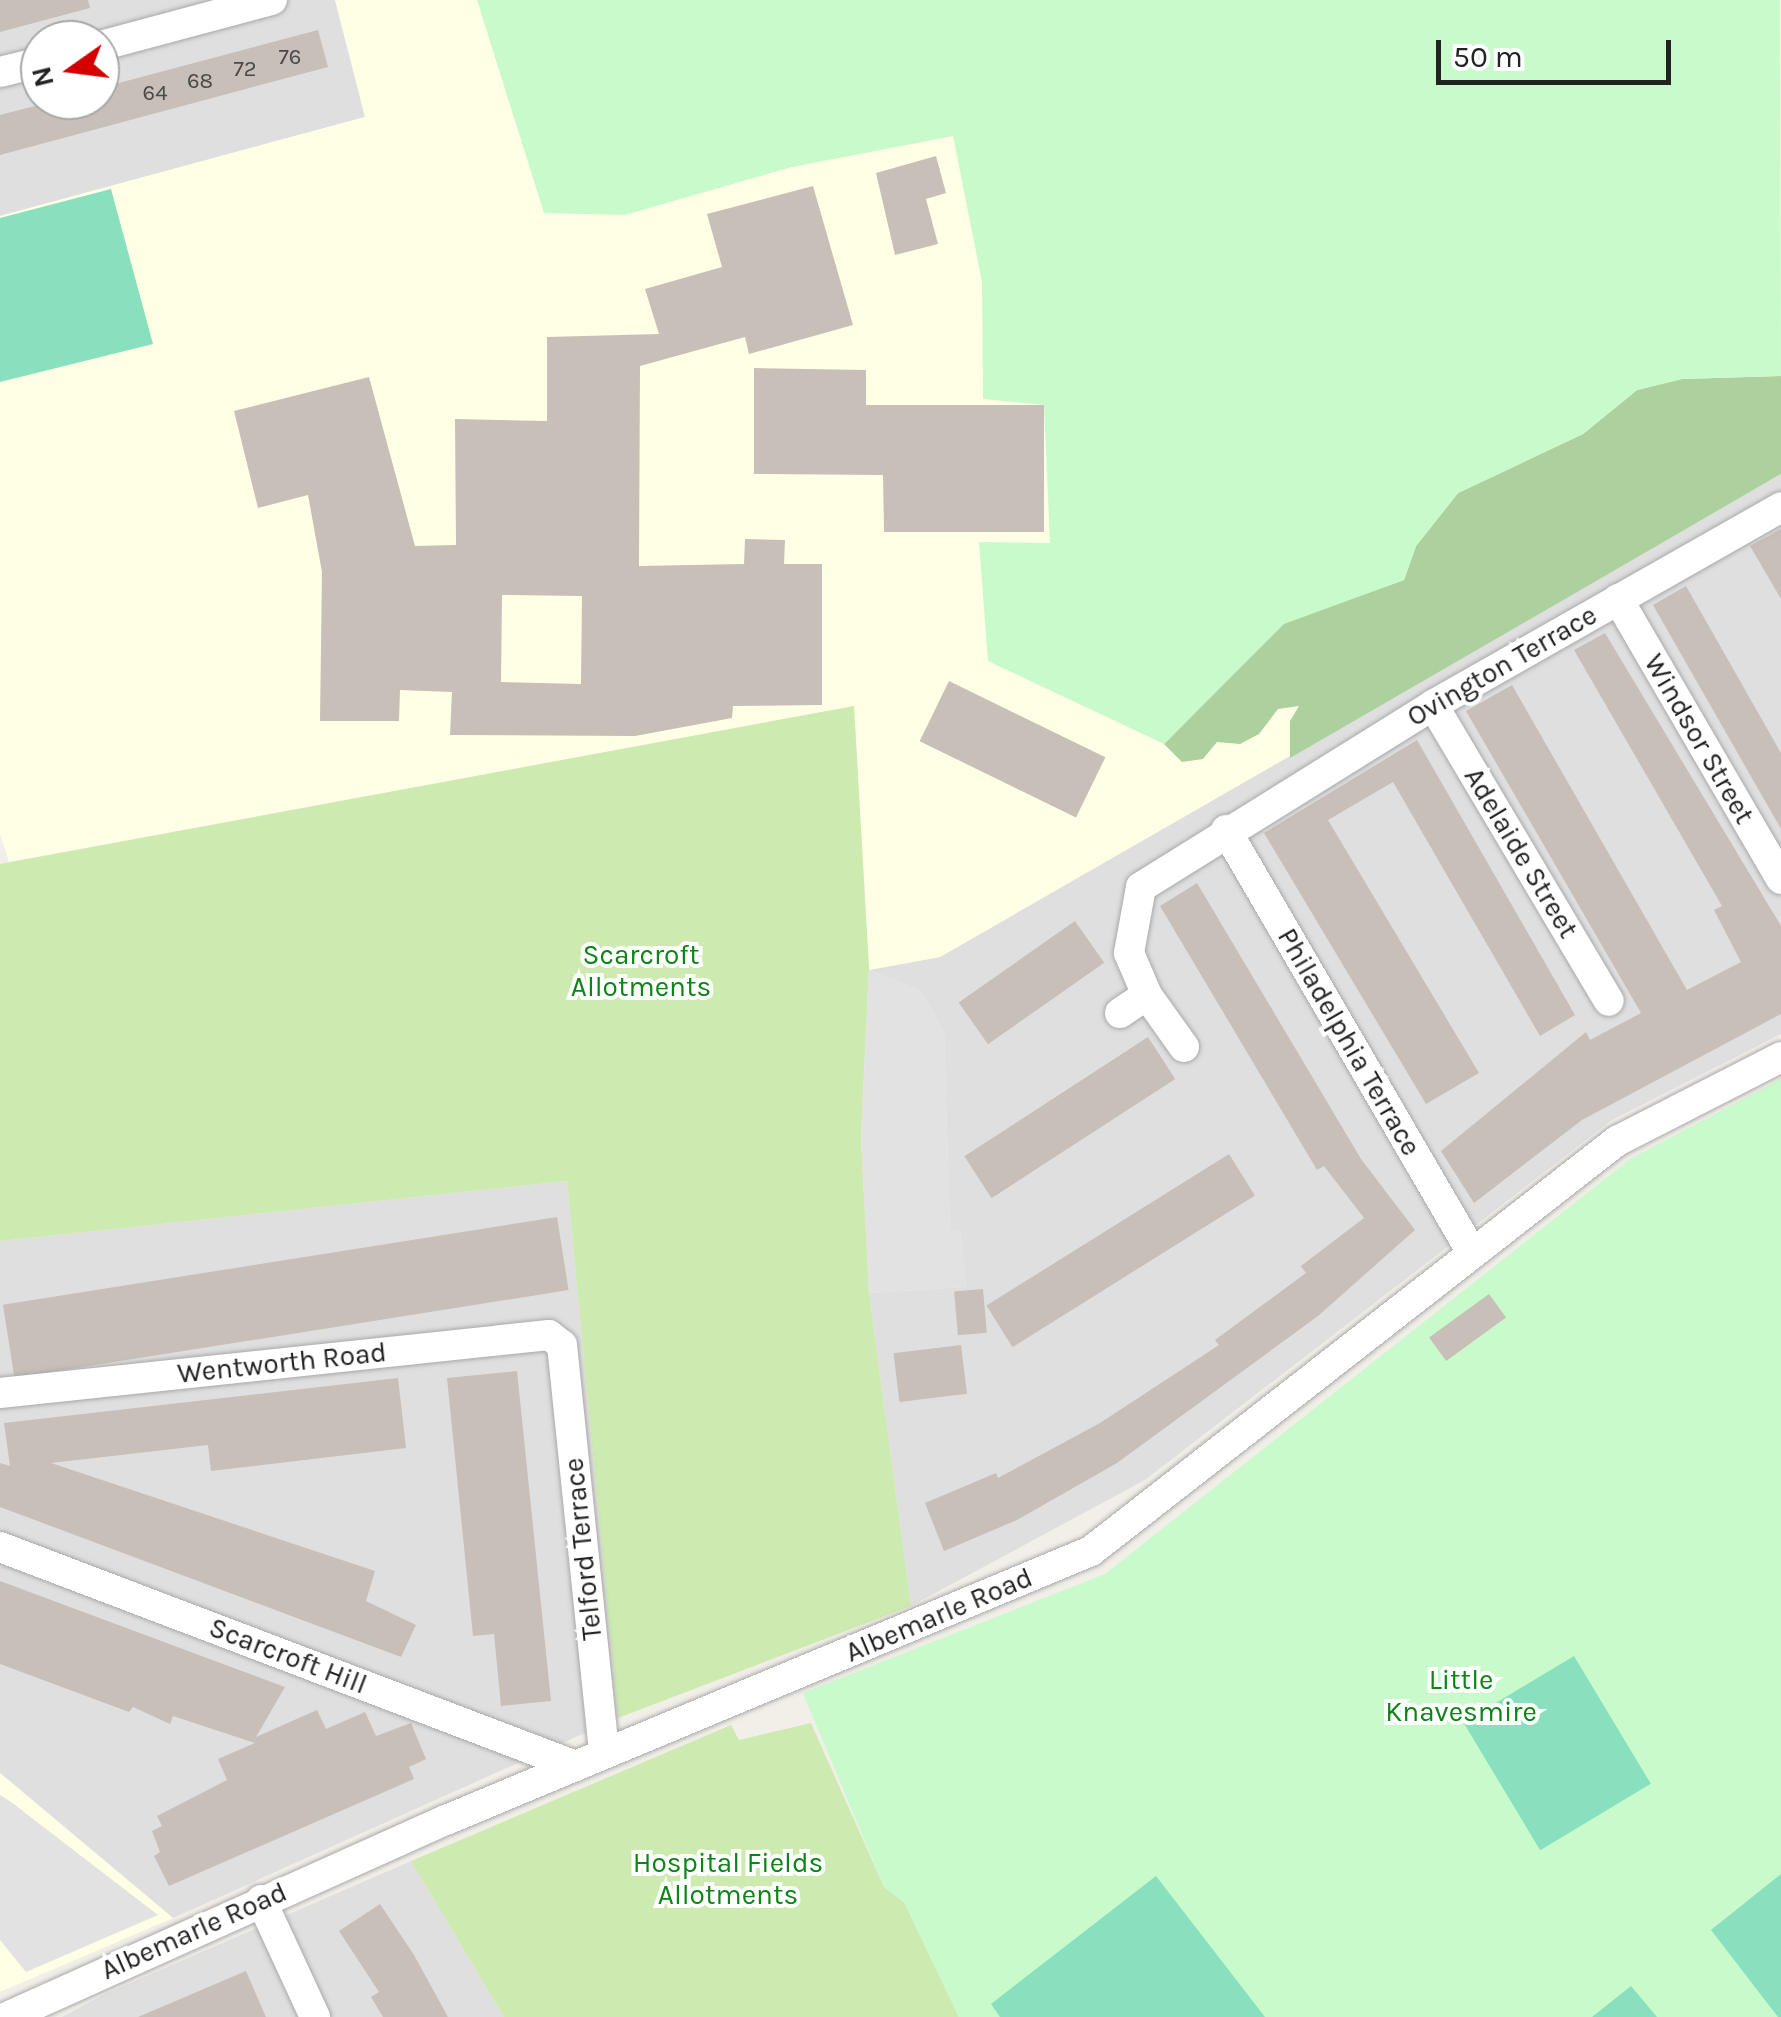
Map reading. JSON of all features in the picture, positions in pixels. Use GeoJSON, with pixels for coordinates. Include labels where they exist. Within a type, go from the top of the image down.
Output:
{"type":"FeatureCollection","features":[{"type":"Feature","properties":{"kind":"street"},"geometry":{"type":"LineString","coordinates":[[120,41],[272,0]]}},
{"type":"Feature","properties":{"kind":"street","name":"Ovington Terrace"},"geometry":{"type":"LineString","coordinates":[[1184,1046],[1147,995],[1129,952],[1140,887],[1226,830],[1433,705],[1781,507]]}},
{"type":"Feature","properties":{"kind":"street","name":"Windsor Street"},"geometry":{"type":"LineString","coordinates":[[1618,599],[1781,879]]}},
{"type":"Feature","properties":{"kind":"street","name":"Adelaide Street"},"geometry":{"type":"LineString","coordinates":[[1433,705],[1609,1001]]}},
{"type":"Feature","properties":{"kind":"street","name":"Philadelphia Terrace"},"geometry":{"type":"LineString","coordinates":[[1226,830],[1472,1252]]}},
{"type":"Feature","properties":{"kind":"street"},"geometry":{"type":"LineString","coordinates":[[1120,1014],[1147,995]]}},
{"type":"Feature","properties":{"kind":"street","name":"Albemarle Road"},"geometry":{"type":"LineString","coordinates":[[7,2017],[261,1900],[1091,1551],[1617,1140],[1781,1057]]}},
{"type":"Feature","properties":{"kind":"street","name":"Wentworth Road"},"geometry":{"type":"LineString","coordinates":[[0,1393],[549,1335],[562,1345]]}},
{"type":"Feature","properties":{"kind":"street","name":"Telford Terrace"},"geometry":{"type":"LineString","coordinates":[[562,1345],[604,1753]]}},
{"type":"Feature","properties":{"kind":"street","name":"Scarcroft Hill"},"geometry":{"type":"LineString","coordinates":[[0,1546],[576,1766]]}},
{"type":"Feature","properties":{"kind":"street"},"geometry":{"type":"LineString","coordinates":[[261,1900],[316,2017]]}},
{"type":"Feature","properties":{"kind":"shaded area"},"geometry":{"type":"Polygon","coordinates":[[[0,0],[335,0],[365,117],[0,216],[0,0]]]}},
{"type":"Feature","properties":{"kind":"shaded area"},"geometry":{"type":"Polygon","coordinates":[[[335,0],[1781,0],[1781,474],[940,957],[869,970],[854,706],[9,862],[0,834],[0,216],[365,117],[335,0]]]}},
{"type":"Feature","properties":{"kind":"shaded area"},"geometry":{"type":"Polygon","coordinates":[[[1781,474],[1781,1034],[1612,1120],[1145,1480],[911,1606],[869,1293],[966,1287],[960,1230],[950,1231],[944,1032],[921,991],[869,970],[940,957],[1781,474]]]}},
{"type":"Feature","properties":{"kind":"shaded area"},"geometry":{"type":"Polygon","coordinates":[[[869,970],[921,991],[944,1032],[950,1231],[960,1229],[966,1287],[869,1293],[861,1137],[869,970]]]}},
{"type":"Feature","properties":{"kind":"shaded area"},"geometry":{"type":"Polygon","coordinates":[[[567,1181],[618,1718],[173,1918],[0,1773],[0,1241],[567,1181]]]}},
{"type":"Feature","properties":{"kind":"shaded area"},"geometry":{"type":"Polygon","coordinates":[[[0,1773],[173,1918],[0,1992],[0,1773]]]}},
{"type":"Feature","properties":{"kind":"shaded area"},"geometry":{"type":"Polygon","coordinates":[[[0,1795],[158,1915],[26,1972],[0,1940],[0,1795]]]}},
{"type":"Feature","properties":{"kind":"shaded area"},"geometry":{"type":"Polygon","coordinates":[[[411,1861],[504,2017],[62,2017],[103,1995],[411,1861]]]}},
{"type":"Feature","properties":{"kind":"green space"},"geometry":{"type":"Polygon","coordinates":[[[477,0],[1780,0],[1781,376],[1682,379],[1637,390],[1583,434],[1458,493],[1416,546],[1404,580],[1284,624],[1164,744],[988,661],[979,542],[1050,543],[1044,405],[983,399],[982,282],[953,136],[792,167],[625,215],[544,213],[477,0]]]}},
{"type":"Feature","properties":{"kind":"green space"},"geometry":{"type":"Polygon","coordinates":[[[111,189],[153,344],[0,382],[0,218],[111,189]]]}},
{"type":"Feature","properties":{"kind":"green space"},"geometry":{"type":"Polygon","coordinates":[[[1781,376],[1781,474],[1290,758],[1290,721],[1299,706],[1278,709],[1259,734],[1240,744],[1217,742],[1203,759],[1182,762],[1164,744],[1284,623],[1404,580],[1416,546],[1458,493],[1583,434],[1637,390],[1682,379],[1781,376]]]}},
{"type":"Feature","properties":{"kind":"green space","name":"Scarcroft Allotments"},"geometry":{"type":"Polygon","coordinates":[[[854,706],[869,968],[861,1137],[869,1293],[911,1606],[618,1718],[567,1181],[0,1241],[0,864],[854,706]]]}},
{"type":"Feature","properties":{"kind":"green space","name":"Little Knavesmire"},"geometry":{"type":"Polygon","coordinates":[[[1781,1079],[1781,2017],[959,2017],[904,1902],[884,1887],[803,1693],[1105,1574],[1630,1159],[1781,1079]]]}},
{"type":"Feature","properties":{"kind":"green space"},"geometry":{"type":"Polygon","coordinates":[[[1574,1656],[1651,1784],[1540,1850],[1463,1722],[1574,1656]]]}},
{"type":"Feature","properties":{"kind":"green space","name":"Hospital Fields Allotments"},"geometry":{"type":"Polygon","coordinates":[[[811,1723],[884,1887],[904,1902],[959,2017],[504,2017],[411,1861],[731,1725],[739,1740],[811,1723]]]}},
{"type":"Feature","properties":{"kind":"green space"},"geometry":{"type":"Polygon","coordinates":[[[1781,1874],[1781,2017],[1778,2017],[1711,1930],[1781,1874]]]}},
{"type":"Feature","properties":{"kind":"green space"},"geometry":{"type":"Polygon","coordinates":[[[1156,1876],[1265,2017],[1000,2017],[991,2004],[1156,1876]]]}},
{"type":"Feature","properties":{"kind":"green space"},"geometry":{"type":"Polygon","coordinates":[[[1631,1986],[1657,2017],[1592,2017],[1631,1986]]]}},
{"type":"Feature","properties":{"kind":"building"},"geometry":{"type":"Polygon","coordinates":[[[0,0],[88,0],[90,8],[45,20],[20,20],[20,27],[0,32],[0,0]]]}},
{"type":"Feature","properties":{"kind":"building"},"geometry":{"type":"Polygon","coordinates":[[[318,30],[328,67],[0,155],[0,115],[20,110],[20,120],[120,120],[120,83],[318,30]]]}},
{"type":"Feature","properties":{"kind":"building"},"geometry":{"type":"Polygon","coordinates":[[[936,156],[946,193],[926,199],[938,244],[895,255],[876,173],[936,156]]]}},
{"type":"Feature","properties":{"kind":"building"},"geometry":{"type":"Polygon","coordinates":[[[813,186],[853,325],[749,354],[745,337],[640,366],[639,566],[744,564],[745,539],[785,540],[784,564],[822,564],[822,705],[733,706],[732,718],[635,736],[450,735],[452,692],[400,690],[399,721],[320,721],[322,572],[308,495],[258,508],[234,411],[369,377],[415,546],[456,545],[455,419],[547,421],[547,337],[659,334],[645,289],[722,267],[707,214],[813,186]],[[502,595],[501,682],[581,684],[582,596],[502,595]]]}},
{"type":"Feature","properties":{"kind":"building"},"geometry":{"type":"Polygon","coordinates":[[[754,368],[866,370],[866,405],[1044,405],[1044,532],[884,532],[883,475],[754,474],[754,368]]]}},
{"type":"Feature","properties":{"kind":"building"},"geometry":{"type":"Polygon","coordinates":[[[1781,529],[1781,599],[1750,546],[1781,529]]]}},
{"type":"Feature","properties":{"kind":"building"},"geometry":{"type":"Polygon","coordinates":[[[1686,586],[1781,753],[1781,829],[1653,605],[1686,586]]]}},
{"type":"Feature","properties":{"kind":"building"},"geometry":{"type":"Polygon","coordinates":[[[1605,633],[1781,926],[1781,1014],[1582,1120],[1474,1203],[1441,1151],[1586,1032],[1590,1040],[1641,1013],[1466,711],[1512,685],[1687,990],[1741,962],[1714,910],[1722,906],[1574,650],[1605,633]]]}},
{"type":"Feature","properties":{"kind":"building"},"geometry":{"type":"Polygon","coordinates":[[[949,681],[1105,757],[1076,817],[920,741],[949,681]]]}},
{"type":"Feature","properties":{"kind":"building"},"geometry":{"type":"Polygon","coordinates":[[[1417,740],[1575,1015],[1540,1036],[1393,782],[1328,820],[1479,1073],[1426,1104],[1264,833],[1417,740]]]}},
{"type":"Feature","properties":{"kind":"building"},"geometry":{"type":"Polygon","coordinates":[[[1197,883],[1361,1159],[1415,1230],[1318,1316],[1117,1463],[1017,1520],[944,1551],[925,1503],[996,1473],[998,1478],[1100,1423],[1219,1345],[1215,1340],[1306,1273],[1301,1266],[1364,1218],[1324,1166],[1317,1170],[1160,906],[1197,883]]]}},
{"type":"Feature","properties":{"kind":"building"},"geometry":{"type":"Polygon","coordinates":[[[1075,921],[1104,963],[988,1044],[959,1002],[1075,921]]]}},
{"type":"Feature","properties":{"kind":"building"},"geometry":{"type":"Polygon","coordinates":[[[1148,1037],[1175,1079],[992,1198],[964,1156],[1148,1037]]]}},
{"type":"Feature","properties":{"kind":"building"},"geometry":{"type":"Polygon","coordinates":[[[1229,1154],[1255,1196],[1012,1347],[986,1306],[1229,1154]]]}},
{"type":"Feature","properties":{"kind":"building"},"geometry":{"type":"Polygon","coordinates":[[[557,1217],[569,1290],[14,1378],[3,1305],[557,1217]]]}},
{"type":"Feature","properties":{"kind":"building"},"geometry":{"type":"Polygon","coordinates":[[[983,1289],[987,1333],[958,1335],[954,1292],[983,1289]]]}},
{"type":"Feature","properties":{"kind":"building"},"geometry":{"type":"Polygon","coordinates":[[[1489,1294],[1506,1317],[1446,1361],[1429,1337],[1489,1294]]]}},
{"type":"Feature","properties":{"kind":"building"},"geometry":{"type":"Polygon","coordinates":[[[961,1345],[967,1394],[899,1402],[894,1353],[961,1345]]]}},
{"type":"Feature","properties":{"kind":"building"},"geometry":{"type":"Polygon","coordinates":[[[517,1371],[551,1701],[501,1706],[494,1634],[473,1636],[447,1378],[517,1371]]]}},
{"type":"Feature","properties":{"kind":"building"},"geometry":{"type":"Polygon","coordinates":[[[398,1378],[406,1448],[211,1471],[208,1445],[51,1463],[375,1571],[366,1601],[416,1625],[401,1657],[0,1507],[0,1463],[10,1466],[4,1423],[398,1378]]]}},
{"type":"Feature","properties":{"kind":"building"},"geometry":{"type":"Polygon","coordinates":[[[0,1581],[285,1687],[256,1737],[317,1710],[326,1729],[365,1712],[376,1736],[411,1723],[426,1759],[409,1767],[414,1779],[169,1886],[154,1856],[160,1852],[152,1831],[162,1826],[157,1816],[227,1780],[218,1759],[255,1743],[173,1716],[170,1724],[133,1707],[129,1712],[0,1664],[0,1581]]]}},
{"type":"Feature","properties":{"kind":"building"},"geometry":{"type":"Polygon","coordinates":[[[380,1904],[448,2017],[383,2017],[371,1997],[379,1992],[339,1931],[380,1904]]]}},
{"type":"Feature","properties":{"kind":"building"},"geometry":{"type":"Polygon","coordinates":[[[246,1971],[266,2017],[138,2017],[246,1971]]]}}]}
